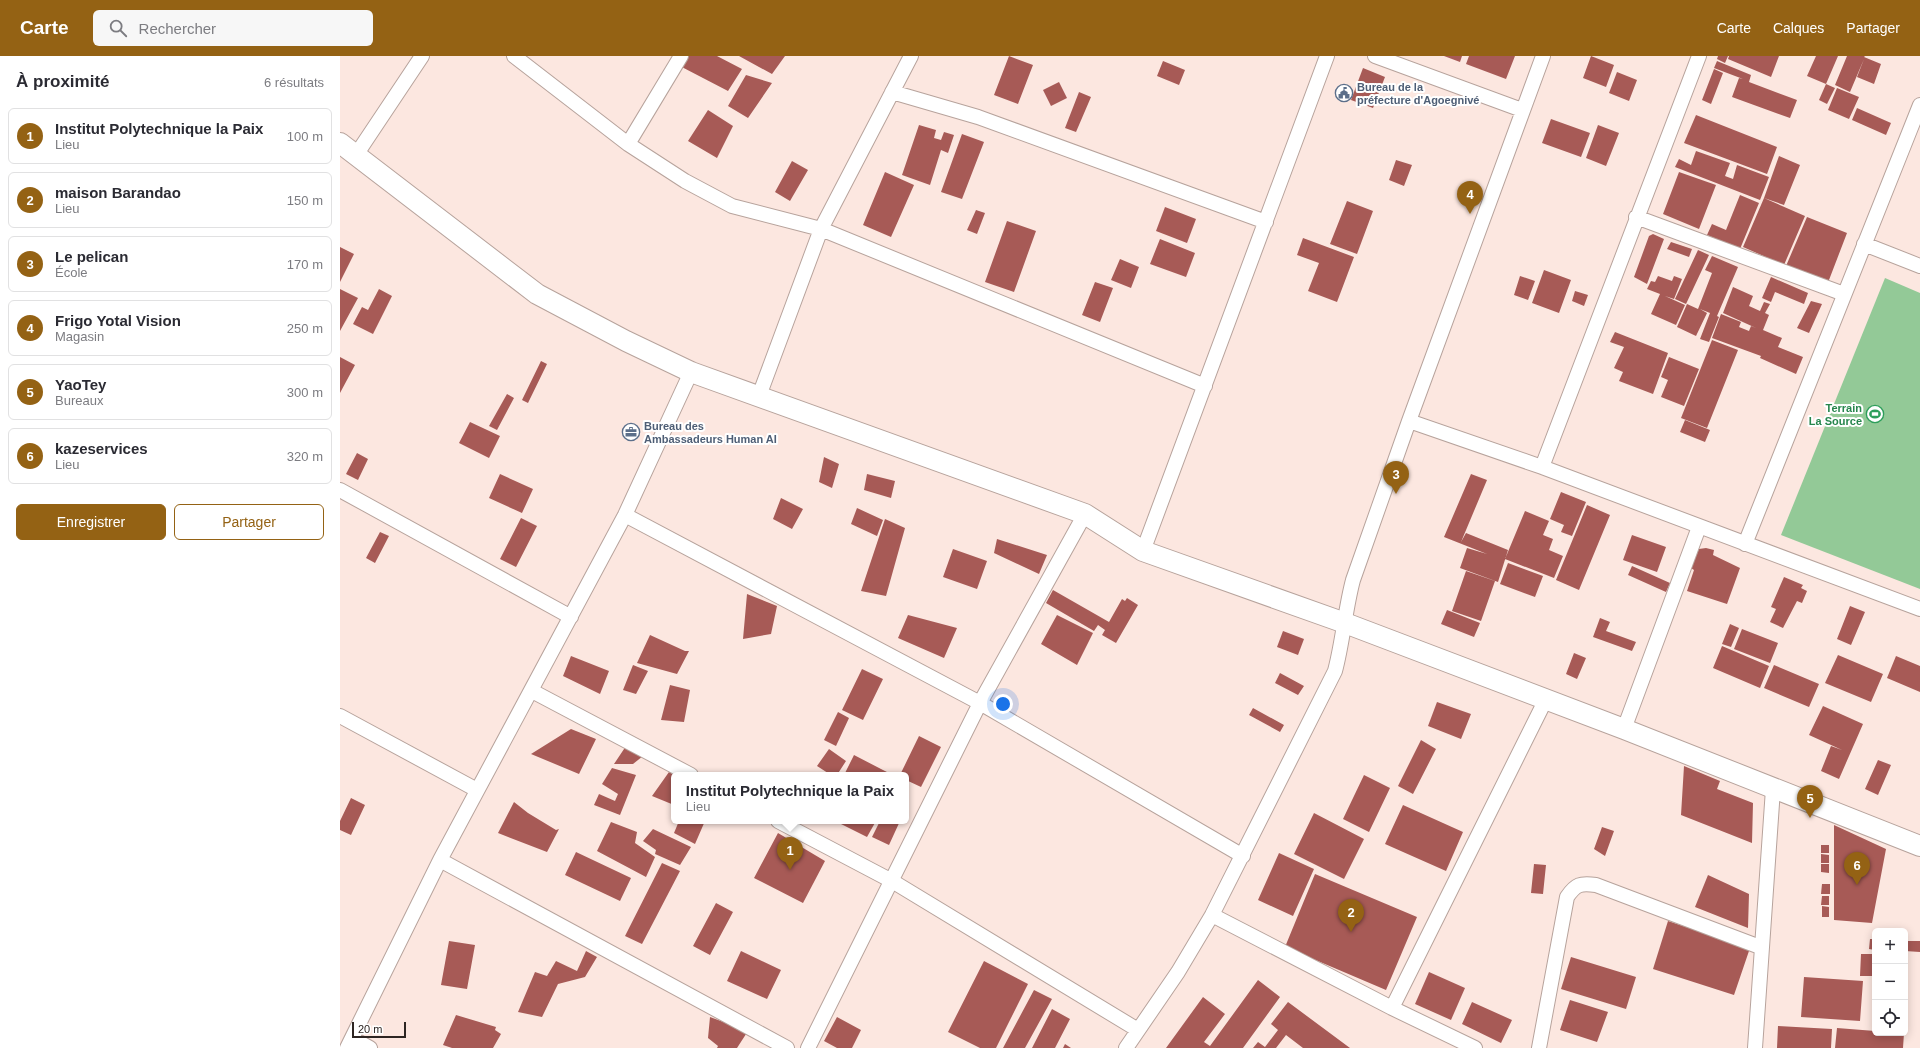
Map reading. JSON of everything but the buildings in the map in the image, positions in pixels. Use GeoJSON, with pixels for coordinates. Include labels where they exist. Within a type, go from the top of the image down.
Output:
{"type":"FeatureCollection","features":[{"type":"Feature","properties":{"kind":"street"},"geometry":{"type":"LineString","coordinates":[[356,155],[422,56]]}},
{"type":"Feature","properties":{"kind":"street"},"geometry":{"type":"LineString","coordinates":[[514,56],[628,144],[685,181],[732,206],[821,229],[1205,386]]}},
{"type":"Feature","properties":{"kind":"street"},"geometry":{"type":"LineString","coordinates":[[628,144],[681,56]]}},
{"type":"Feature","properties":{"kind":"street"},"geometry":{"type":"LineString","coordinates":[[759,396],[821,229],[911,56]]}},
{"type":"Feature","properties":{"kind":"street"},"geometry":{"type":"LineString","coordinates":[[1144,551],[1327,56]]}},
{"type":"Feature","properties":{"kind":"street"},"geometry":{"type":"LineString","coordinates":[[1375,56],[1522,110]]}},
{"type":"Feature","properties":{"kind":"street"},"geometry":{"type":"LineString","coordinates":[[1126,1048],[1178,972],[1212,915],[1335,671],[1345,622],[1347,602],[1353,580],[1409,421],[1543,56]]}},
{"type":"Feature","properties":{"kind":"street"},"geometry":{"type":"LineString","coordinates":[[1542,467],[1636,217],[1699,56]]}},
{"type":"Feature","properties":{"kind":"street"},"geometry":{"type":"LineString","coordinates":[[892,92],[978,116],[1266,222]]}},
{"type":"Feature","properties":{"kind":"street"},"geometry":{"type":"LineString","coordinates":[[1745,544],[1920,105]]}},
{"type":"Feature","properties":{"kind":"street"},"geometry":{"type":"LineString","coordinates":[[340,143],[537,294],[626,341],[691,372],[1085,514],[1144,551],[1345,622],[1624,729],[1920,846]]}},
{"type":"Feature","properties":{"kind":"street"},"geometry":{"type":"LineString","coordinates":[[1636,217],[1844,294]]}},
{"type":"Feature","properties":{"kind":"street"},"geometry":{"type":"LineString","coordinates":[[1864,244],[1920,266]]}},
{"type":"Feature","properties":{"kind":"street"},"geometry":{"type":"LineString","coordinates":[[370,1048],[349,1043],[440,860],[532,691],[625,515],[691,372]]}},
{"type":"Feature","properties":{"kind":"street"},"geometry":{"type":"LineString","coordinates":[[1409,421],[1542,467],[1698,527],[1920,609]]}},
{"type":"Feature","properties":{"kind":"street"},"geometry":{"type":"LineString","coordinates":[[340,490],[571,617]]}},
{"type":"Feature","properties":{"kind":"street"},"geometry":{"type":"LineString","coordinates":[[808,1048],[980,704],[1085,514]]}},
{"type":"Feature","properties":{"kind":"street"},"geometry":{"type":"LineString","coordinates":[[625,515],[980,704],[1243,856]]}},
{"type":"Feature","properties":{"kind":"street"},"geometry":{"type":"LineString","coordinates":[[1624,729],[1698,527]]}},
{"type":"Feature","properties":{"kind":"street"},"geometry":{"type":"LineString","coordinates":[[532,691],[685,772]]}},
{"type":"Feature","properties":{"kind":"street"},"geometry":{"type":"LineString","coordinates":[[1392,1008],[1546,699]]}},
{"type":"Feature","properties":{"kind":"street"},"geometry":{"type":"LineString","coordinates":[[340,716],[477,790]]}},
{"type":"Feature","properties":{"kind":"street"},"geometry":{"type":"LineString","coordinates":[[1754,1048],[1760,947],[1773,789]]}},
{"type":"Feature","properties":{"kind":"street"},"geometry":{"type":"LineString","coordinates":[[784,824],[892,881],[1138,1030]]}},
{"type":"Feature","properties":{"kind":"street"},"geometry":{"type":"LineString","coordinates":[[440,860],[787,1048]]}},
{"type":"Feature","properties":{"kind":"street"},"geometry":{"type":"LineString","coordinates":[[1539,1048],[1567,897],[1574,886],[1584,883],[1596,885],[1760,947]]}},
{"type":"Feature","properties":{"kind":"street"},"geometry":{"type":"LineString","coordinates":[[1212,915],[1392,1008],[1475,1048]]}},
{"type":"Feature","properties":{"kind":"green space","name":"Terrain La Source"},"geometry":{"type":"Polygon","coordinates":[[[1885,278],[1920,293],[1920,589],[1781,535],[1885,278]]]}},
{"type":"Feature","properties":{"kind":"place","name":"Bureau de la préfecture d'Agoegnivé"},"geometry":{"type":"Point","coordinates":[1344,93]}},
{"type":"Feature","properties":{"kind":"place","name":"Frigo Yotal Vision"},"geometry":{"type":"Point","coordinates":[1470,214]}},
{"type":"Feature","properties":{"kind":"place","name":"Terrain La Source"},"geometry":{"type":"Point","coordinates":[1875,414]}},
{"type":"Feature","properties":{"kind":"place","name":"Bureau des Ambassadeurs Human AI"},"geometry":{"type":"Point","coordinates":[631,432]}},
{"type":"Feature","properties":{"kind":"place","name":"Le pelican"},"geometry":{"type":"Point","coordinates":[1396,494]}},
{"type":"Feature","properties":{"kind":"place","name":"YaoTey"},"geometry":{"type":"Point","coordinates":[1810,818]}},
{"type":"Feature","properties":{"kind":"place","name":"Institut Polytechnique la Paix"},"geometry":{"type":"Point","coordinates":[790,870]}},
{"type":"Feature","properties":{"kind":"place","name":"kazeservices"},"geometry":{"type":"Point","coordinates":[1857,885]}},
{"type":"Feature","properties":{"kind":"place","name":"maison Barandao"},"geometry":{"type":"Point","coordinates":[1351,932]}}]}
